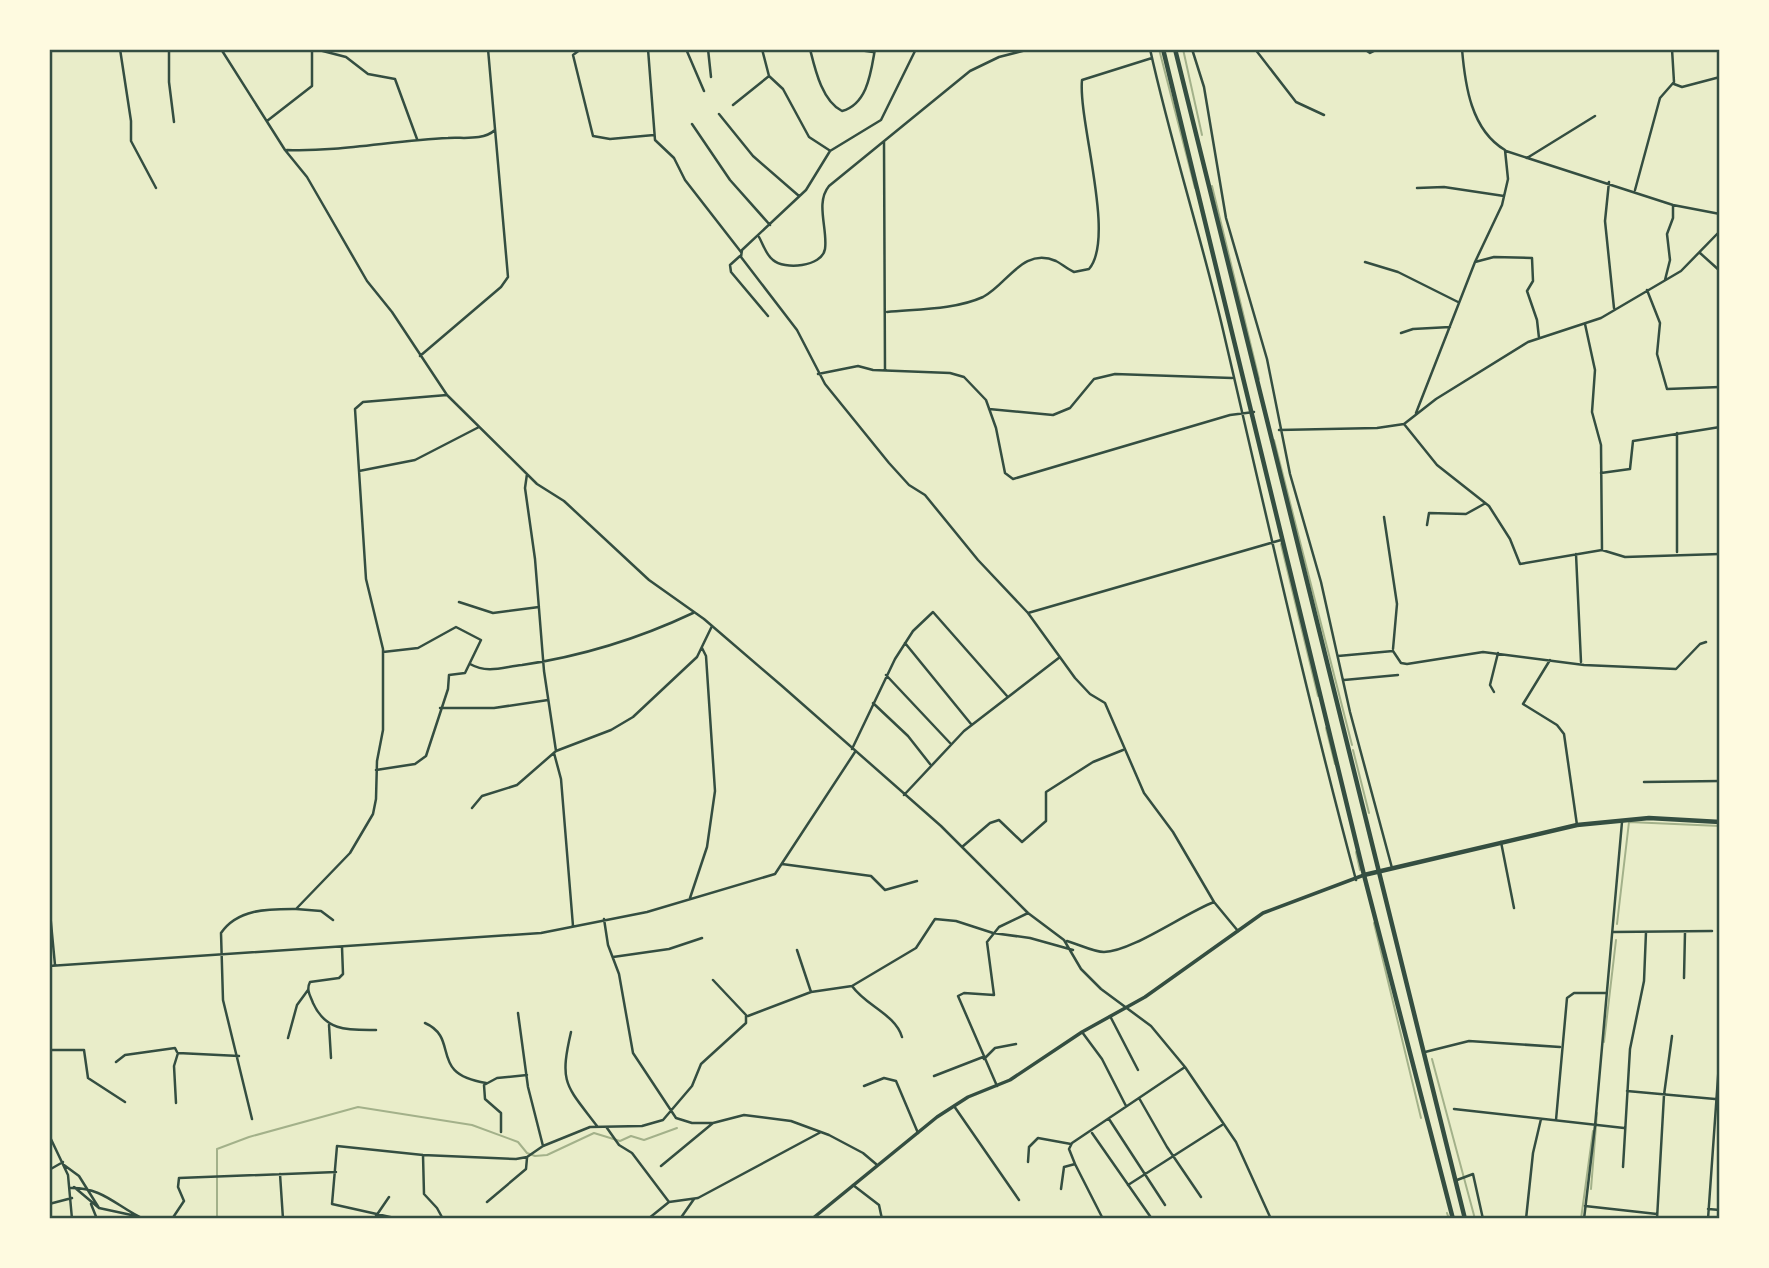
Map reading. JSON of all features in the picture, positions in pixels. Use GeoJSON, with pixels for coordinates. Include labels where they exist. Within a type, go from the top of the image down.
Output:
{"type":"FeatureCollection","features":[{"type":"Feature","properties":{"kind":"main road"},"geometry":{"type":"LineString","coordinates":[[1163,49],[1254,412],[1364,875],[1453,1219]]}},
{"type":"Feature","properties":{"kind":"main road"},"geometry":{"type":"LineString","coordinates":[[1175,49],[1465,1219]]}},
{"type":"Feature","properties":{"kind":"main road"},"geometry":{"type":"LineString","coordinates":[[1364,875],[1577,825],[1622,819],[1720,822]]}},
{"type":"Feature","properties":{"kind":"street"},"geometry":{"type":"LineString","coordinates":[[120,49],[131,121],[131,141],[156,188]]}},
{"type":"Feature","properties":{"kind":"street"},"geometry":{"type":"LineString","coordinates":[[169,49],[169,82],[174,122]]}},
{"type":"Feature","properties":{"kind":"street"},"geometry":{"type":"LineString","coordinates":[[221,49],[285,150],[307,177],[367,281],[392,312],[447,395],[527,474],[572,508],[649,580],[712,626],[904,795],[962,847],[1028,913],[1064,940],[1073,950],[1081,969],[1124,1007],[1151,1026],[1185,1067],[1236,1142],[1270,1219]]}},
{"type":"Feature","properties":{"kind":"street"},"geometry":{"type":"LineString","coordinates":[[267,122],[312,86],[314,49],[346,57],[368,74],[395,79],[417,139]]}},
{"type":"Feature","properties":{"kind":"street"},"geometry":{"type":"LineString","coordinates":[[420,356],[508,277],[488,49]]}},
{"type":"Feature","properties":{"kind":"street"},"geometry":{"type":"LineString","coordinates":[[581,49],[573,55],[593,136],[610,139],[654,135]]}},
{"type":"Feature","properties":{"kind":"street"},"geometry":{"type":"LineString","coordinates":[[648,49],[654,135],[671,154],[685,180],[797,330],[818,374],[889,463],[909,485],[925,495],[978,560],[1028,613],[1084,688],[1105,703],[1123,750],[1144,793],[1173,832],[1214,902],[1238,931]]}},
{"type":"Feature","properties":{"kind":"street"},"geometry":{"type":"LineString","coordinates":[[686,49],[704,91]]}},
{"type":"Feature","properties":{"kind":"street"},"geometry":{"type":"LineString","coordinates":[[708,49],[711,77]]}},
{"type":"Feature","properties":{"kind":"street"},"geometry":{"type":"LineString","coordinates":[[762,49],[769,76],[783,89],[809,136],[830,150]]}},
{"type":"Feature","properties":{"kind":"street"},"geometry":{"type":"LineString","coordinates":[[810,49],[823,89],[835,107],[842,111],[851,107],[866,90],[875,51],[852,49]]}},
{"type":"Feature","properties":{"kind":"street"},"geometry":{"type":"LineString","coordinates":[[768,316],[730,270],[731,264],[799,197],[830,150],[881,120],[916,49]]}},
{"type":"Feature","properties":{"kind":"street"},"geometry":{"type":"LineString","coordinates":[[759,236],[774,261],[804,264],[817,261],[825,250],[825,191],[970,71],[999,57],[1030,49]]}},
{"type":"Feature","properties":{"kind":"street"},"geometry":{"type":"LineString","coordinates":[[1150,49],[1233,378],[1270,543],[1356,880]]}},
{"type":"Feature","properties":{"kind":"street"},"geometry":{"type":"LineString","coordinates":[[1192,49],[1204,88],[1227,218],[1267,359],[1279,430],[1392,869]]}},
{"type":"Feature","properties":{"kind":"street"},"geometry":{"type":"LineString","coordinates":[[1255,49],[1296,102],[1324,115]]}},
{"type":"Feature","properties":{"kind":"street"},"geometry":{"type":"LineString","coordinates":[[1364,49],[1370,52],[1378,49]]}},
{"type":"Feature","properties":{"kind":"street"},"geometry":{"type":"LineString","coordinates":[[1462,49],[1466,89],[1475,115],[1487,136],[1505,150],[1635,190],[1674,205],[1720,214]]}},
{"type":"Feature","properties":{"kind":"street"},"geometry":{"type":"LineString","coordinates":[[1672,49],[1674,84]]}},
{"type":"Feature","properties":{"kind":"street"},"geometry":{"type":"LineString","coordinates":[[887,312],[953,305],[984,297],[1019,267],[1036,258],[1055,260],[1074,272],[1084,272],[1093,266],[1097,243],[1097,205],[1082,80],[1152,58]]}},
{"type":"Feature","properties":{"kind":"street"},"geometry":{"type":"LineString","coordinates":[[733,105],[769,76]]}},
{"type":"Feature","properties":{"kind":"street"},"geometry":{"type":"LineString","coordinates":[[1635,190],[1665,86],[1674,84],[1682,87],[1720,77]]}},
{"type":"Feature","properties":{"kind":"street"},"geometry":{"type":"LineString","coordinates":[[719,114],[753,156],[799,197]]}},
{"type":"Feature","properties":{"kind":"street"},"geometry":{"type":"LineString","coordinates":[[1527,158],[1595,116]]}},
{"type":"Feature","properties":{"kind":"street"},"geometry":{"type":"LineString","coordinates":[[692,124],[730,180],[770,225]]}},
{"type":"Feature","properties":{"kind":"street"},"geometry":{"type":"LineString","coordinates":[[285,150],[316,150],[417,139],[485,136],[495,130]]}},
{"type":"Feature","properties":{"kind":"street"},"geometry":{"type":"LineString","coordinates":[[884,141],[886,370]]}},
{"type":"Feature","properties":{"kind":"street"},"geometry":{"type":"LineString","coordinates":[[1415,416],[1475,262],[1505,196],[1508,169],[1505,150]]}},
{"type":"Feature","properties":{"kind":"street"},"geometry":{"type":"LineString","coordinates":[[1609,182],[1605,221],[1614,308]]}},
{"type":"Feature","properties":{"kind":"street"},"geometry":{"type":"LineString","coordinates":[[1417,188],[1444,187],[1505,196]]}},
{"type":"Feature","properties":{"kind":"street"},"geometry":{"type":"LineString","coordinates":[[1665,281],[1670,260],[1667,234],[1674,205]]}},
{"type":"Feature","properties":{"kind":"street"},"geometry":{"type":"LineString","coordinates":[[1279,430],[1377,428],[1404,424],[1436,399],[1539,338],[1585,324],[1665,281],[1700,253],[1720,231]]}},
{"type":"Feature","properties":{"kind":"street"},"geometry":{"type":"LineString","coordinates":[[1700,253],[1720,271]]}},
{"type":"Feature","properties":{"kind":"street"},"geometry":{"type":"LineString","coordinates":[[1475,262],[1493,257],[1532,258],[1533,281],[1527,291],[1537,320],[1539,338]]}},
{"type":"Feature","properties":{"kind":"street"},"geometry":{"type":"LineString","coordinates":[[1365,262],[1398,272],[1459,302]]}},
{"type":"Feature","properties":{"kind":"street"},"geometry":{"type":"LineString","coordinates":[[1647,290],[1660,323],[1657,354],[1665,386],[1675,391],[1720,387]]}},
{"type":"Feature","properties":{"kind":"street"},"geometry":{"type":"LineString","coordinates":[[1585,324],[1595,370],[1592,412],[1601,444],[1602,550]]}},
{"type":"Feature","properties":{"kind":"street"},"geometry":{"type":"LineString","coordinates":[[1401,333],[1413,329],[1450,327]]}},
{"type":"Feature","properties":{"kind":"street"},"geometry":{"type":"LineString","coordinates":[[818,374],[848,366],[958,374],[975,386],[989,410],[1005,473],[1016,480],[1240,413],[1254,412]]}},
{"type":"Feature","properties":{"kind":"street"},"geometry":{"type":"LineString","coordinates":[[989,410],[1053,415],[1070,408],[1094,379],[1115,374],[1233,378]]}},
{"type":"Feature","properties":{"kind":"street"},"geometry":{"type":"LineString","coordinates":[[296,909],[339,867],[363,834],[376,799],[376,770],[383,730],[383,652],[366,579],[355,417],[359,404],[447,395]]}},
{"type":"Feature","properties":{"kind":"street"},"geometry":{"type":"LineString","coordinates":[[1404,424],[1437,465],[1489,506],[1510,540],[1520,564],[1602,550],[1625,557],[1677,553],[1720,554]]}},
{"type":"Feature","properties":{"kind":"street"},"geometry":{"type":"LineString","coordinates":[[359,471],[415,460],[480,426]]}},
{"type":"Feature","properties":{"kind":"street"},"geometry":{"type":"LineString","coordinates":[[1601,473],[1630,469],[1633,441],[1720,427]]}},
{"type":"Feature","properties":{"kind":"street"},"geometry":{"type":"LineString","coordinates":[[1677,433],[1677,553]]}},
{"type":"Feature","properties":{"kind":"street"},"geometry":{"type":"LineString","coordinates":[[527,474],[525,488],[555,752],[561,779],[573,926]]}},
{"type":"Feature","properties":{"kind":"street"},"geometry":{"type":"LineString","coordinates":[[1427,525],[1429,513],[1466,514],[1484,504]]}},
{"type":"Feature","properties":{"kind":"street"},"geometry":{"type":"LineString","coordinates":[[1384,517],[1397,604],[1393,651],[1401,663],[1461,654],[1498,653],[1581,663],[1677,669],[1700,644],[1706,642]]}},
{"type":"Feature","properties":{"kind":"street"},"geometry":{"type":"LineString","coordinates":[[1028,613],[1283,539]]}},
{"type":"Feature","properties":{"kind":"street"},"geometry":{"type":"LineString","coordinates":[[1576,554],[1581,663]]}},
{"type":"Feature","properties":{"kind":"street"},"geometry":{"type":"LineString","coordinates":[[459,602],[494,613],[540,607]]}},
{"type":"Feature","properties":{"kind":"street"},"geometry":{"type":"LineString","coordinates":[[49,966],[522,935],[646,912],[772,876],[853,750],[886,675],[905,643],[923,620],[935,612],[1007,695]]}},
{"type":"Feature","properties":{"kind":"street"},"geometry":{"type":"LineString","coordinates":[[470,664],[491,671],[605,649],[693,613]]}},
{"type":"Feature","properties":{"kind":"street"},"geometry":{"type":"LineString","coordinates":[[472,808],[482,796],[517,785],[555,752],[611,730],[633,717],[697,657],[712,626]]}},
{"type":"Feature","properties":{"kind":"street"},"geometry":{"type":"LineString","coordinates":[[376,770],[415,764],[424,759],[433,743],[440,708],[448,689],[449,674],[465,673],[481,639],[460,628],[454,628],[418,648],[383,652]]}},
{"type":"Feature","properties":{"kind":"street"},"geometry":{"type":"LineString","coordinates":[[905,643],[971,724]]}},
{"type":"Feature","properties":{"kind":"street"},"geometry":{"type":"LineString","coordinates":[[690,898],[707,847],[715,791],[709,740],[706,656],[702,648]]}},
{"type":"Feature","properties":{"kind":"street"},"geometry":{"type":"LineString","coordinates":[[1337,656],[1393,651]]}},
{"type":"Feature","properties":{"kind":"street"},"geometry":{"type":"LineString","coordinates":[[1494,692],[1490,685],[1498,653]]}},
{"type":"Feature","properties":{"kind":"street"},"geometry":{"type":"LineString","coordinates":[[904,795],[950,743],[971,724],[1060,657]]}},
{"type":"Feature","properties":{"kind":"street"},"geometry":{"type":"LineString","coordinates":[[1550,660],[1523,704],[1557,725],[1564,734],[1577,825]]}},
{"type":"Feature","properties":{"kind":"street"},"geometry":{"type":"LineString","coordinates":[[886,675],[950,743]]}},
{"type":"Feature","properties":{"kind":"street"},"geometry":{"type":"LineString","coordinates":[[1343,680],[1398,675]]}},
{"type":"Feature","properties":{"kind":"street"},"geometry":{"type":"LineString","coordinates":[[440,708],[494,708],[550,700]]}},
{"type":"Feature","properties":{"kind":"street"},"geometry":{"type":"LineString","coordinates":[[873,703],[908,736],[930,765]]}},
{"type":"Feature","properties":{"kind":"street"},"geometry":{"type":"LineString","coordinates":[[962,847],[990,823],[999,820],[1022,842],[1046,821],[1046,792],[1093,762],[1123,750]]}},
{"type":"Feature","properties":{"kind":"street"},"geometry":{"type":"LineString","coordinates":[[1644,782],[1720,781]]}},
{"type":"Feature","properties":{"kind":"street"},"geometry":{"type":"LineString","coordinates":[[1584,1219],[1595,1126],[1622,819]]}},
{"type":"Feature","properties":{"kind":"street"},"geometry":{"type":"LineString","coordinates":[[1501,842],[1514,908]]}},
{"type":"Feature","properties":{"kind":"street"},"geometry":{"type":"LineString","coordinates":[[782,864],[871,876],[884,890],[917,881]]}},
{"type":"Feature","properties":{"kind":"street"},"geometry":{"type":"LineString","coordinates":[[812,1219],[876,1164],[954,1106],[997,1086],[1082,1032],[1145,997],[1238,931],[1280,905],[1364,875]]}},
{"type":"Feature","properties":{"kind":"street"},"geometry":{"type":"LineString","coordinates":[[49,902],[55,965]]}},
{"type":"Feature","properties":{"kind":"street"},"geometry":{"type":"LineString","coordinates":[[1064,940],[1100,952],[1118,950],[1191,911],[1214,902]]}},
{"type":"Feature","properties":{"kind":"street"},"geometry":{"type":"LineString","coordinates":[[252,1119],[239,1056],[223,1000],[221,933],[233,922],[256,911],[321,911],[333,920]]}},
{"type":"Feature","properties":{"kind":"street"},"geometry":{"type":"LineString","coordinates":[[997,1086],[958,996],[964,993],[994,995],[993,974],[985,947],[993,933],[1028,913]]}},
{"type":"Feature","properties":{"kind":"street"},"geometry":{"type":"LineString","coordinates":[[604,919],[633,1053],[670,1113],[684,1122],[713,1124],[744,1115],[791,1121],[821,1132],[863,1153],[876,1164]]}},
{"type":"Feature","properties":{"kind":"street"},"geometry":{"type":"LineString","coordinates":[[399,1219],[332,1204],[338,1146],[423,1155],[527,1157],[543,1146],[597,1126],[650,1124],[670,1113],[692,1086],[701,1064],[742,1028],[747,1017],[811,992],[852,986],[916,948],[935,919],[956,921],[993,933],[1030,938],[1073,950]]}},
{"type":"Feature","properties":{"kind":"street"},"geometry":{"type":"LineString","coordinates":[[1613,932],[1712,931]]}},
{"type":"Feature","properties":{"kind":"street"},"geometry":{"type":"LineString","coordinates":[[1623,1167],[1632,1026],[1644,981],[1646,932]]}},
{"type":"Feature","properties":{"kind":"street"},"geometry":{"type":"LineString","coordinates":[[1684,978],[1685,932]]}},
{"type":"Feature","properties":{"kind":"street"},"geometry":{"type":"LineString","coordinates":[[613,957],[669,949],[702,938]]}},
{"type":"Feature","properties":{"kind":"street"},"geometry":{"type":"LineString","coordinates":[[288,1038],[297,1005],[308,990],[310,982],[341,976],[341,947]]}},
{"type":"Feature","properties":{"kind":"street"},"geometry":{"type":"LineString","coordinates":[[797,950],[811,992]]}},
{"type":"Feature","properties":{"kind":"street"},"geometry":{"type":"LineString","coordinates":[[713,980],[747,1017]]}},
{"type":"Feature","properties":{"kind":"street"},"geometry":{"type":"LineString","coordinates":[[852,986],[864,1000],[898,1025],[902,1037]]}},
{"type":"Feature","properties":{"kind":"street"},"geometry":{"type":"LineString","coordinates":[[308,990],[319,1015],[329,1025],[341,1029],[376,1030]]}},
{"type":"Feature","properties":{"kind":"street"},"geometry":{"type":"LineString","coordinates":[[1556,1120],[1561,1047],[1570,994],[1606,993]]}},
{"type":"Feature","properties":{"kind":"street"},"geometry":{"type":"LineString","coordinates":[[518,1013],[527,1076],[543,1146]]}},
{"type":"Feature","properties":{"kind":"street"},"geometry":{"type":"LineString","coordinates":[[1110,1016],[1138,1070]]}},
{"type":"Feature","properties":{"kind":"street"},"geometry":{"type":"LineString","coordinates":[[425,1023],[440,1034],[450,1067],[465,1080],[486,1083],[527,1076]]}},
{"type":"Feature","properties":{"kind":"street"},"geometry":{"type":"LineString","coordinates":[[329,1025],[331,1058]]}},
{"type":"Feature","properties":{"kind":"street"},"geometry":{"type":"LineString","coordinates":[[571,1032],[564,1074],[569,1090],[597,1126]]}},
{"type":"Feature","properties":{"kind":"street"},"geometry":{"type":"LineString","coordinates":[[1082,1032],[1102,1059],[1126,1106]]}},
{"type":"Feature","properties":{"kind":"street"},"geometry":{"type":"LineString","coordinates":[[1657,1219],[1664,1095],[1672,1036]]}},
{"type":"Feature","properties":{"kind":"street"},"geometry":{"type":"LineString","coordinates":[[1422,1053],[1438,1046],[1469,1041],[1561,1047]]}},
{"type":"Feature","properties":{"kind":"street"},"geometry":{"type":"LineString","coordinates":[[934,1076],[984,1058],[995,1048],[1016,1044]]}},
{"type":"Feature","properties":{"kind":"street"},"geometry":{"type":"LineString","coordinates":[[116,1062],[132,1053],[175,1048],[178,1053],[174,1066],[176,1103]]}},
{"type":"Feature","properties":{"kind":"street"},"geometry":{"type":"LineString","coordinates":[[1708,1219],[1720,1049]]}},
{"type":"Feature","properties":{"kind":"street"},"geometry":{"type":"LineString","coordinates":[[49,1050],[84,1050],[88,1078],[125,1101]]}},
{"type":"Feature","properties":{"kind":"street"},"geometry":{"type":"LineString","coordinates":[[178,1053],[239,1056]]}},
{"type":"Feature","properties":{"kind":"street"},"geometry":{"type":"LineString","coordinates":[[1028,1162],[1029,1147],[1038,1138],[1071,1144],[1092,1133],[1126,1106],[1185,1067]]}},
{"type":"Feature","properties":{"kind":"street"},"geometry":{"type":"LineString","coordinates":[[864,1086],[884,1077],[896,1081],[918,1133]]}},
{"type":"Feature","properties":{"kind":"street"},"geometry":{"type":"LineString","coordinates":[[486,1083],[485,1099],[502,1114],[501,1132]]}},
{"type":"Feature","properties":{"kind":"street"},"geometry":{"type":"LineString","coordinates":[[1628,1091],[1715,1099]]}},
{"type":"Feature","properties":{"kind":"street"},"geometry":{"type":"LineString","coordinates":[[1139,1098],[1172,1155],[1201,1197]]}},
{"type":"Feature","properties":{"kind":"street"},"geometry":{"type":"LineString","coordinates":[[954,1106],[1019,1200]]}},
{"type":"Feature","properties":{"kind":"street"},"geometry":{"type":"LineString","coordinates":[[1454,1109],[1624,1128]]}},
{"type":"Feature","properties":{"kind":"street"},"geometry":{"type":"LineString","coordinates":[[1526,1219],[1533,1153],[1541,1117]]}},
{"type":"Feature","properties":{"kind":"street"},"geometry":{"type":"LineString","coordinates":[[1109,1119],[1165,1205]]}},
{"type":"Feature","properties":{"kind":"street"},"geometry":{"type":"LineString","coordinates":[[661,1166],[713,1124]]}},
{"type":"Feature","properties":{"kind":"street"},"geometry":{"type":"LineString","coordinates":[[1128,1185],[1223,1124]]}},
{"type":"Feature","properties":{"kind":"street"},"geometry":{"type":"LineString","coordinates":[[607,1127],[619,1145],[632,1153],[669,1202]]}},
{"type":"Feature","properties":{"kind":"street"},"geometry":{"type":"LineString","coordinates":[[648,1219],[669,1202],[694,1199],[821,1132]]}},
{"type":"Feature","properties":{"kind":"street"},"geometry":{"type":"LineString","coordinates":[[1092,1133],[1153,1219]]}},
{"type":"Feature","properties":{"kind":"street"},"geometry":{"type":"LineString","coordinates":[[49,1135],[72,1187],[72,1219]]}},
{"type":"Feature","properties":{"kind":"street"},"geometry":{"type":"LineString","coordinates":[[1714,1142],[1720,1143]]}},
{"type":"Feature","properties":{"kind":"street"},"geometry":{"type":"LineString","coordinates":[[1071,1144],[1069,1149],[1074,1164],[1103,1219]]}},
{"type":"Feature","properties":{"kind":"street"},"geometry":{"type":"LineString","coordinates":[[423,1155],[424,1196],[438,1208],[443,1219]]}},
{"type":"Feature","properties":{"kind":"street"},"geometry":{"type":"LineString","coordinates":[[487,1202],[526,1169],[527,1157]]}},
{"type":"Feature","properties":{"kind":"street"},"geometry":{"type":"LineString","coordinates":[[49,1170],[64,1164]]}},
{"type":"Feature","properties":{"kind":"street"},"geometry":{"type":"LineString","coordinates":[[64,1164],[76,1173],[99,1208]]}},
{"type":"Feature","properties":{"kind":"street"},"geometry":{"type":"LineString","coordinates":[[1060,1189],[1064,1167],[1074,1164]]}},
{"type":"Feature","properties":{"kind":"street"},"geometry":{"type":"LineString","coordinates":[[172,1219],[184,1201],[178,1187],[179,1178],[336,1172]]}},
{"type":"Feature","properties":{"kind":"street"},"geometry":{"type":"LineString","coordinates":[[280,1174],[283,1219]]}},
{"type":"Feature","properties":{"kind":"street"},"geometry":{"type":"LineString","coordinates":[[1454,1181],[1472,1174],[1483,1219]]}},
{"type":"Feature","properties":{"kind":"street"},"geometry":{"type":"LineString","coordinates":[[853,1185],[879,1205],[882,1219]]}},
{"type":"Feature","properties":{"kind":"street"},"geometry":{"type":"LineString","coordinates":[[72,1187],[88,1189],[127,1208],[139,1217]]}},
{"type":"Feature","properties":{"kind":"street"},"geometry":{"type":"LineString","coordinates":[[72,1187],[99,1208],[144,1219]]}},
{"type":"Feature","properties":{"kind":"street"},"geometry":{"type":"LineString","coordinates":[[374,1219],[389,1197]]}},
{"type":"Feature","properties":{"kind":"street"},"geometry":{"type":"LineString","coordinates":[[49,1204],[72,1198]]}},
{"type":"Feature","properties":{"kind":"street"},"geometry":{"type":"LineString","coordinates":[[680,1219],[694,1199]]}},
{"type":"Feature","properties":{"kind":"street"},"geometry":{"type":"LineString","coordinates":[[91,1204],[97,1219]]}},
{"type":"Feature","properties":{"kind":"street"},"geometry":{"type":"LineString","coordinates":[[1585,1206],[1657,1214]]}},
{"type":"Feature","properties":{"kind":"street"},"geometry":{"type":"LineString","coordinates":[[123,1214],[127,1208]]}},
{"type":"Feature","properties":{"kind":"street"},"geometry":{"type":"LineString","coordinates":[[1709,1209],[1720,1210]]}},
{"type":"Feature","properties":{"kind":"street"},"geometry":{"type":"LineString","coordinates":[[112,1219],[117,1212]]}},
{"type":"Feature","properties":{"kind":"waterway"},"geometry":{"type":"LineString","coordinates":[[1159,49],[1195,188]]}},
{"type":"Feature","properties":{"kind":"waterway"},"geometry":{"type":"LineString","coordinates":[[1183,49],[1202,135]]}},
{"type":"Feature","properties":{"kind":"waterway"},"geometry":{"type":"LineString","coordinates":[[1212,186],[1259,379]]}},
{"type":"Feature","properties":{"kind":"waterway"},"geometry":{"type":"LineString","coordinates":[[1274,440],[1352,745]]}},
{"type":"Feature","properties":{"kind":"waterway"},"geometry":{"type":"LineString","coordinates":[[1281,544],[1318,696]]}},
{"type":"Feature","properties":{"kind":"waterway"},"geometry":{"type":"LineString","coordinates":[[1326,728],[1335,764]]}},
{"type":"Feature","properties":{"kind":"waterway"},"geometry":{"type":"LineString","coordinates":[[1353,750],[1369,813]]}},
{"type":"Feature","properties":{"kind":"waterway"},"geometry":{"type":"LineString","coordinates":[[1629,822],[1720,826]]}},
{"type":"Feature","properties":{"kind":"waterway"},"geometry":{"type":"LineString","coordinates":[[1617,924],[1629,822]]}},
{"type":"Feature","properties":{"kind":"waterway"},"geometry":{"type":"LineString","coordinates":[[1356,852],[1360,870]]}},
{"type":"Feature","properties":{"kind":"waterway"},"geometry":{"type":"LineString","coordinates":[[1374,923],[1421,1118]]}},
{"type":"Feature","properties":{"kind":"waterway"},"geometry":{"type":"LineString","coordinates":[[1604,1042],[1616,940]]}},
{"type":"Feature","properties":{"kind":"waterway"},"geometry":{"type":"LineString","coordinates":[[1432,1059],[1475,1219]]}},
{"type":"Feature","properties":{"kind":"waterway"},"geometry":{"type":"LineString","coordinates":[[217,1219],[217,1149],[249,1137],[358,1107],[472,1125],[518,1142],[527,1153],[535,1156],[547,1155],[594,1133],[620,1141],[631,1136],[644,1140],[677,1128]]}},
{"type":"Feature","properties":{"kind":"waterway"},"geometry":{"type":"LineString","coordinates":[[1591,1189],[1597,1113]]}},
{"type":"Feature","properties":{"kind":"waterway"},"geometry":{"type":"LineString","coordinates":[[1581,1219],[1593,1131]]}},
{"type":"Feature","properties":{"kind":"waterway"},"geometry":{"type":"LineString","coordinates":[[1447,1213],[1449,1219]]}}]}
